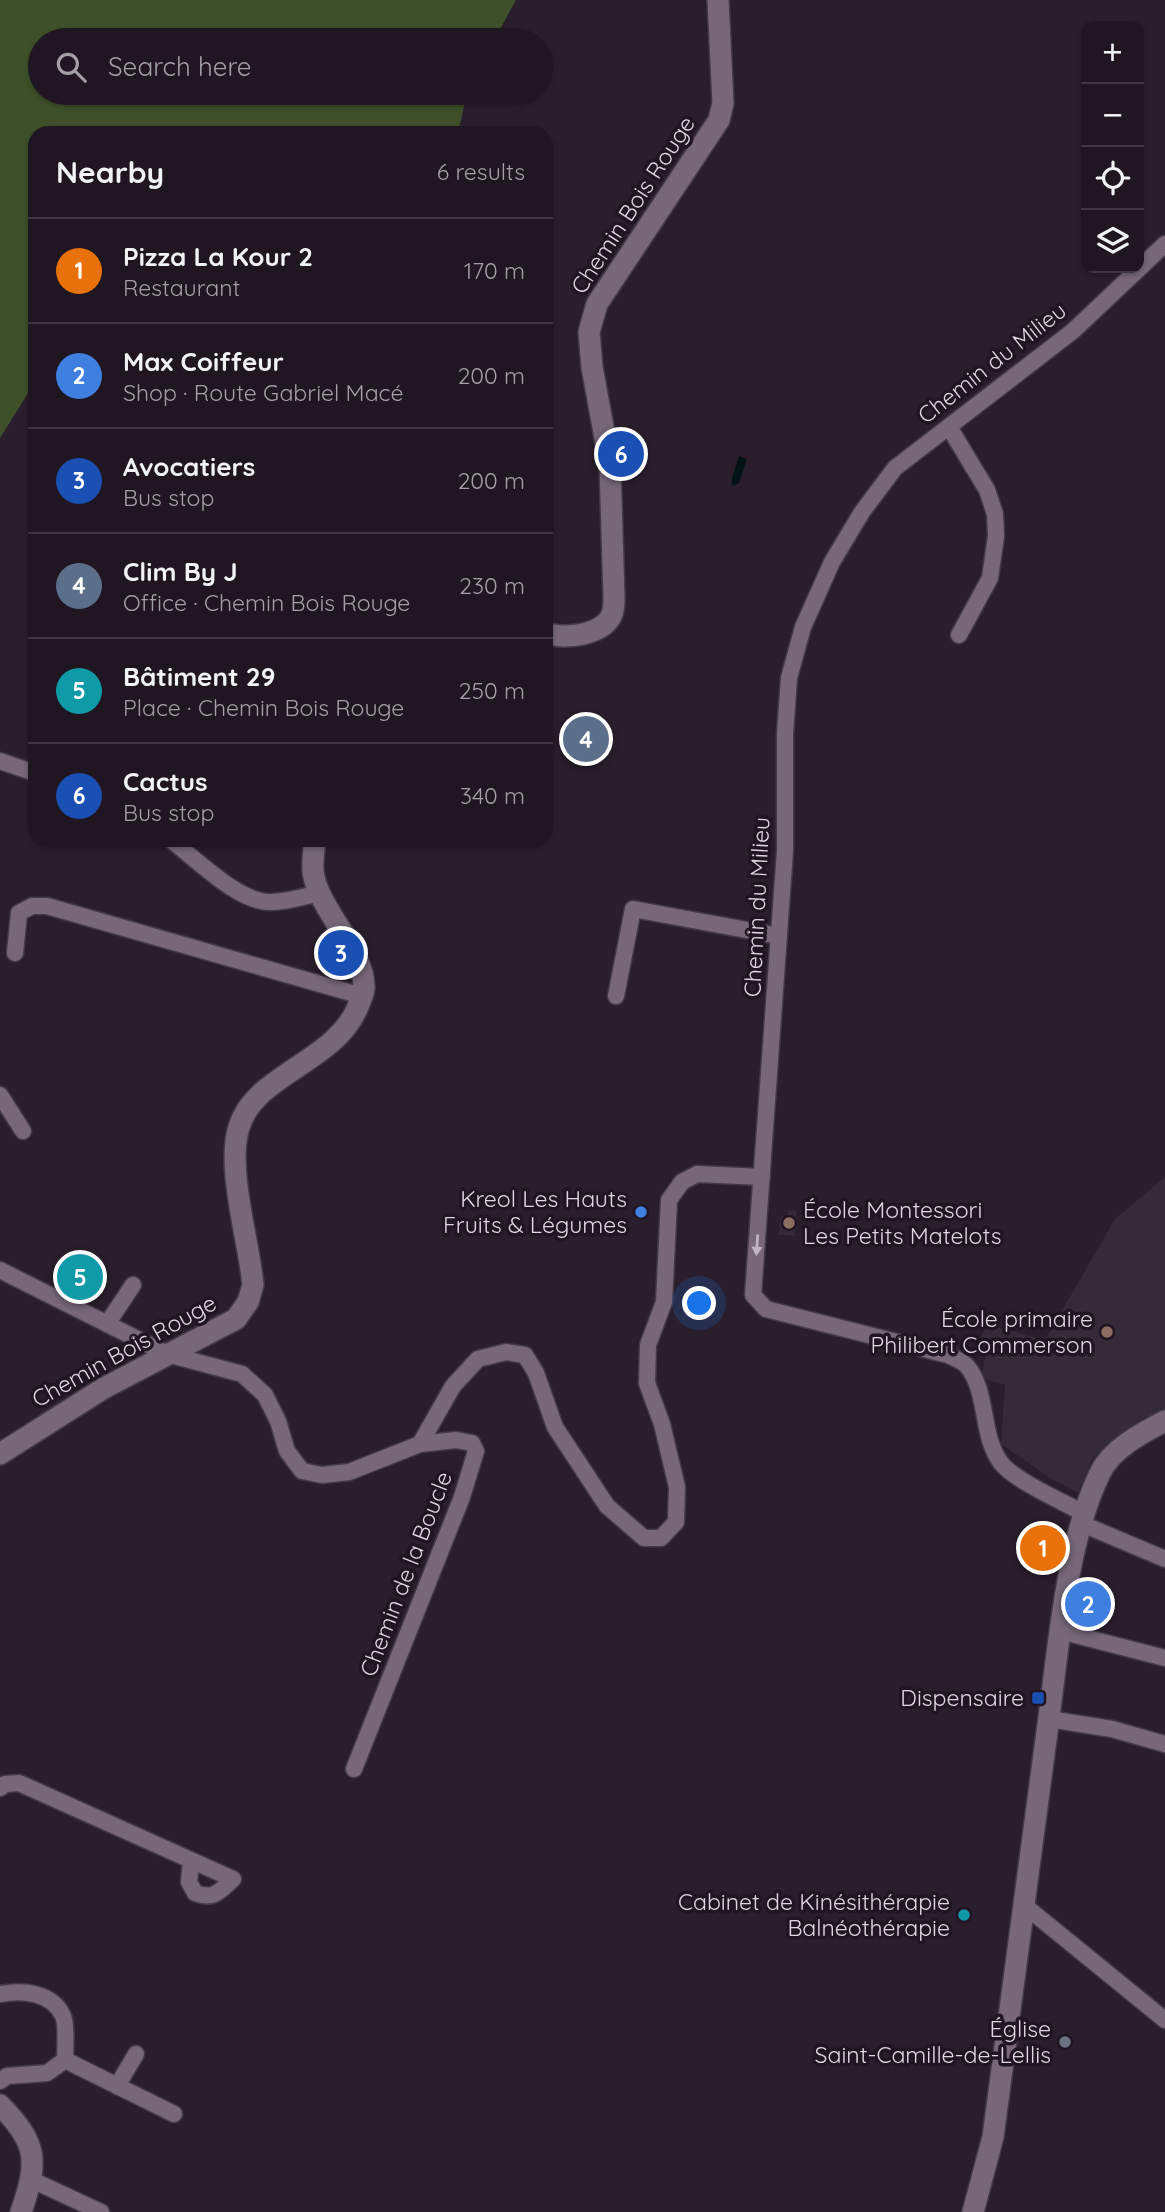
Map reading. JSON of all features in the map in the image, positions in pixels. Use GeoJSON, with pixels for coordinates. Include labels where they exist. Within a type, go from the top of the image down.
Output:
{"type":"FeatureCollection","features":[{"type":"Feature","properties":{"kind":"street","name":"Chemin Bois Rouge"},"geometry":{"type":"LineString","coordinates":[[553,636],[571,637],[603,626],[611,615],[614,597],[610,465],[592,368],[589,332],[597,304],[719,120],[723,103],[718,0]]}},
{"type":"Feature","properties":{"kind":"street","name":"Chemin du Milieu"},"geometry":{"type":"LineString","coordinates":[[1084,1519],[1002,1465],[992,1446],[975,1381],[966,1364],[948,1355],[891,1339],[766,1309],[753,1295],[785,838],[785,734],[789,678],[803,627],[832,562],[862,512],[895,468],[1073,331],[1165,244]]}},
{"type":"Feature","properties":{"kind":"street"},"geometry":{"type":"LineString","coordinates":[[949,427],[975,468],[995,514],[996,536],[990,578],[959,635]]}},
{"type":"Feature","properties":{"kind":"street"},"geometry":{"type":"LineString","coordinates":[[0,761],[28,771]]}},
{"type":"Feature","properties":{"kind":"street"},"geometry":{"type":"LineString","coordinates":[[180,847],[238,892],[254,900],[271,903],[320,893]]}},
{"type":"Feature","properties":{"kind":"street"},"geometry":{"type":"LineString","coordinates":[[15,953],[19,913],[32,906],[47,906],[362,996],[364,987],[355,955],[313,876],[315,847]]}},
{"type":"Feature","properties":{"kind":"street"},"geometry":{"type":"LineString","coordinates":[[616,996],[633,909],[779,936]]}},
{"type":"Feature","properties":{"kind":"street","name":"Chemin Bois Rouge"},"geometry":{"type":"LineString","coordinates":[[0,1454],[104,1388],[236,1319],[248,1303],[253,1285],[236,1173],[236,1141],[245,1113],[258,1096],[342,1034],[355,1016],[362,996]]}},
{"type":"Feature","properties":{"kind":"street"},"geometry":{"type":"LineString","coordinates":[[0,1094],[23,1131]]}},
{"type":"Feature","properties":{"kind":"street","name":"Chemin de la Boucle"},"geometry":{"type":"LineString","coordinates":[[420,1444],[453,1386],[478,1359],[506,1352],[525,1355],[536,1373],[555,1427],[607,1506],[644,1538],[661,1538],[676,1522],[677,1487],[662,1424],[647,1383],[648,1345],[664,1302],[669,1200],[682,1182],[697,1174],[762,1177]]}},
{"type":"Feature","properties":{"kind":"street"},"geometry":{"type":"LineString","coordinates":[[0,1270],[167,1354]]}},
{"type":"Feature","properties":{"kind":"street"},"geometry":{"type":"LineString","coordinates":[[107,1324],[133,1285]]}},
{"type":"Feature","properties":{"kind":"street","name":"Chemin de la Boucle"},"geometry":{"type":"LineString","coordinates":[[167,1354],[242,1374],[265,1395],[278,1421],[287,1451],[302,1471],[322,1475],[349,1472],[420,1444],[456,1440],[472,1443],[476,1451],[462,1497],[354,1769]]}},
{"type":"Feature","properties":{"kind":"street"},"geometry":{"type":"LineString","coordinates":[[973,2212],[993,2137],[1060,1631],[1084,1519],[1107,1461],[1146,1431],[1165,1421]]}},
{"type":"Feature","properties":{"kind":"street"},"geometry":{"type":"LineString","coordinates":[[1084,1519],[1165,1559]]}},
{"type":"Feature","properties":{"kind":"street"},"geometry":{"type":"LineString","coordinates":[[1060,1631],[1165,1658]]}},
{"type":"Feature","properties":{"kind":"street"},"geometry":{"type":"LineString","coordinates":[[1049,1719],[1112,1729],[1165,1744]]}},
{"type":"Feature","properties":{"kind":"street"},"geometry":{"type":"LineString","coordinates":[[0,1788],[5,1784],[19,1783],[191,1861]]}},
{"type":"Feature","properties":{"kind":"street"},"geometry":{"type":"LineString","coordinates":[[1024,1906],[1165,2020]]}},
{"type":"Feature","properties":{"kind":"street"},"geometry":{"type":"LineString","coordinates":[[0,1994],[17,1991],[48,1997],[64,2017],[65,2060]]}},
{"type":"Feature","properties":{"kind":"street"},"geometry":{"type":"LineString","coordinates":[[117,2086],[136,2054]]}},
{"type":"Feature","properties":{"kind":"street"},"geometry":{"type":"LineString","coordinates":[[0,2081],[6,2076],[47,2073],[65,2060]]}},
{"type":"Feature","properties":{"kind":"street"},"geometry":{"type":"LineString","coordinates":[[65,2060],[174,2114]]}},
{"type":"Feature","properties":{"kind":"street"},"geometry":{"type":"LineString","coordinates":[[0,2105],[22,2132],[31,2152],[32,2180],[21,2212]]}},
{"type":"Feature","properties":{"kind":"street"},"geometry":{"type":"LineString","coordinates":[[32,2180],[102,2212]]}},
{"type":"Feature","properties":{"kind":"shaded area"},"geometry":{"type":"Polygon","coordinates":[[[739,456],[747,459],[739,483],[732,486],[732,478],[739,456]]]}},
{"type":"Feature","properties":{"kind":"shaded area","name":"École primaire Philibert Commerson"},"geometry":{"type":"Polygon","coordinates":[[[1165,1177],[1165,1409],[1121,1434],[1092,1459],[1078,1493],[1050,1478],[1001,1444],[1005,1385],[982,1378],[985,1354],[976,1351],[986,1324],[1045,1340],[1115,1219],[1165,1177]]]}},
{"type":"Feature","properties":{"kind":"shaded area","name":"École Montessori Les Petits Matelots"},"geometry":{"type":"Polygon","coordinates":[[[788,1210],[796,1211],[798,1228],[795,1236],[779,1235],[780,1218],[788,1218],[788,1210]]]}},
{"type":"Feature","properties":{"kind":"green space"},"geometry":{"type":"Polygon","coordinates":[[[0,0],[516,0],[501,28],[28,28],[28,105],[464,105],[460,126],[28,126],[28,393],[0,438],[0,0]]]}},
{"type":"Feature","properties":{"kind":"place","name":"Cactus"},"geometry":{"type":"Point","coordinates":[621,454]}},
{"type":"Feature","properties":{"kind":"place","name":"Clim By J"},"geometry":{"type":"Point","coordinates":[586,739]}},
{"type":"Feature","properties":{"kind":"place","name":"Avocatiers"},"geometry":{"type":"Point","coordinates":[341,953]}},
{"type":"Feature","properties":{"kind":"place","name":"Kreol Les Hauts Fruits & Légumes"},"geometry":{"type":"Point","coordinates":[641,1212]}},
{"type":"Feature","properties":{"kind":"place","name":"École Montessori Les Petits Matelots"},"geometry":{"type":"Point","coordinates":[789,1223]}},
{"type":"Feature","properties":{"kind":"place","name":"Bâtiment 29"},"geometry":{"type":"Point","coordinates":[80,1277]}},
{"type":"Feature","properties":{"kind":"place","name":"École primaire Philibert Commerson"},"geometry":{"type":"Point","coordinates":[1107,1332]}},
{"type":"Feature","properties":{"kind":"place","name":"Pizza La Kour 2"},"geometry":{"type":"Point","coordinates":[1043,1548]}},
{"type":"Feature","properties":{"kind":"place","name":"Max Coiffeur"},"geometry":{"type":"Point","coordinates":[1088,1604]}},
{"type":"Feature","properties":{"kind":"place","name":"Dispensaire"},"geometry":{"type":"Point","coordinates":[1038,1698]}},
{"type":"Feature","properties":{"kind":"place","name":"Cabinet de Kinésithérapie Balnéothérapie"},"geometry":{"type":"Point","coordinates":[964,1915]}},
{"type":"Feature","properties":{"kind":"place","name":"Église Saint-Camille-de-Lellis"},"geometry":{"type":"Point","coordinates":[1065,2042]}}]}
